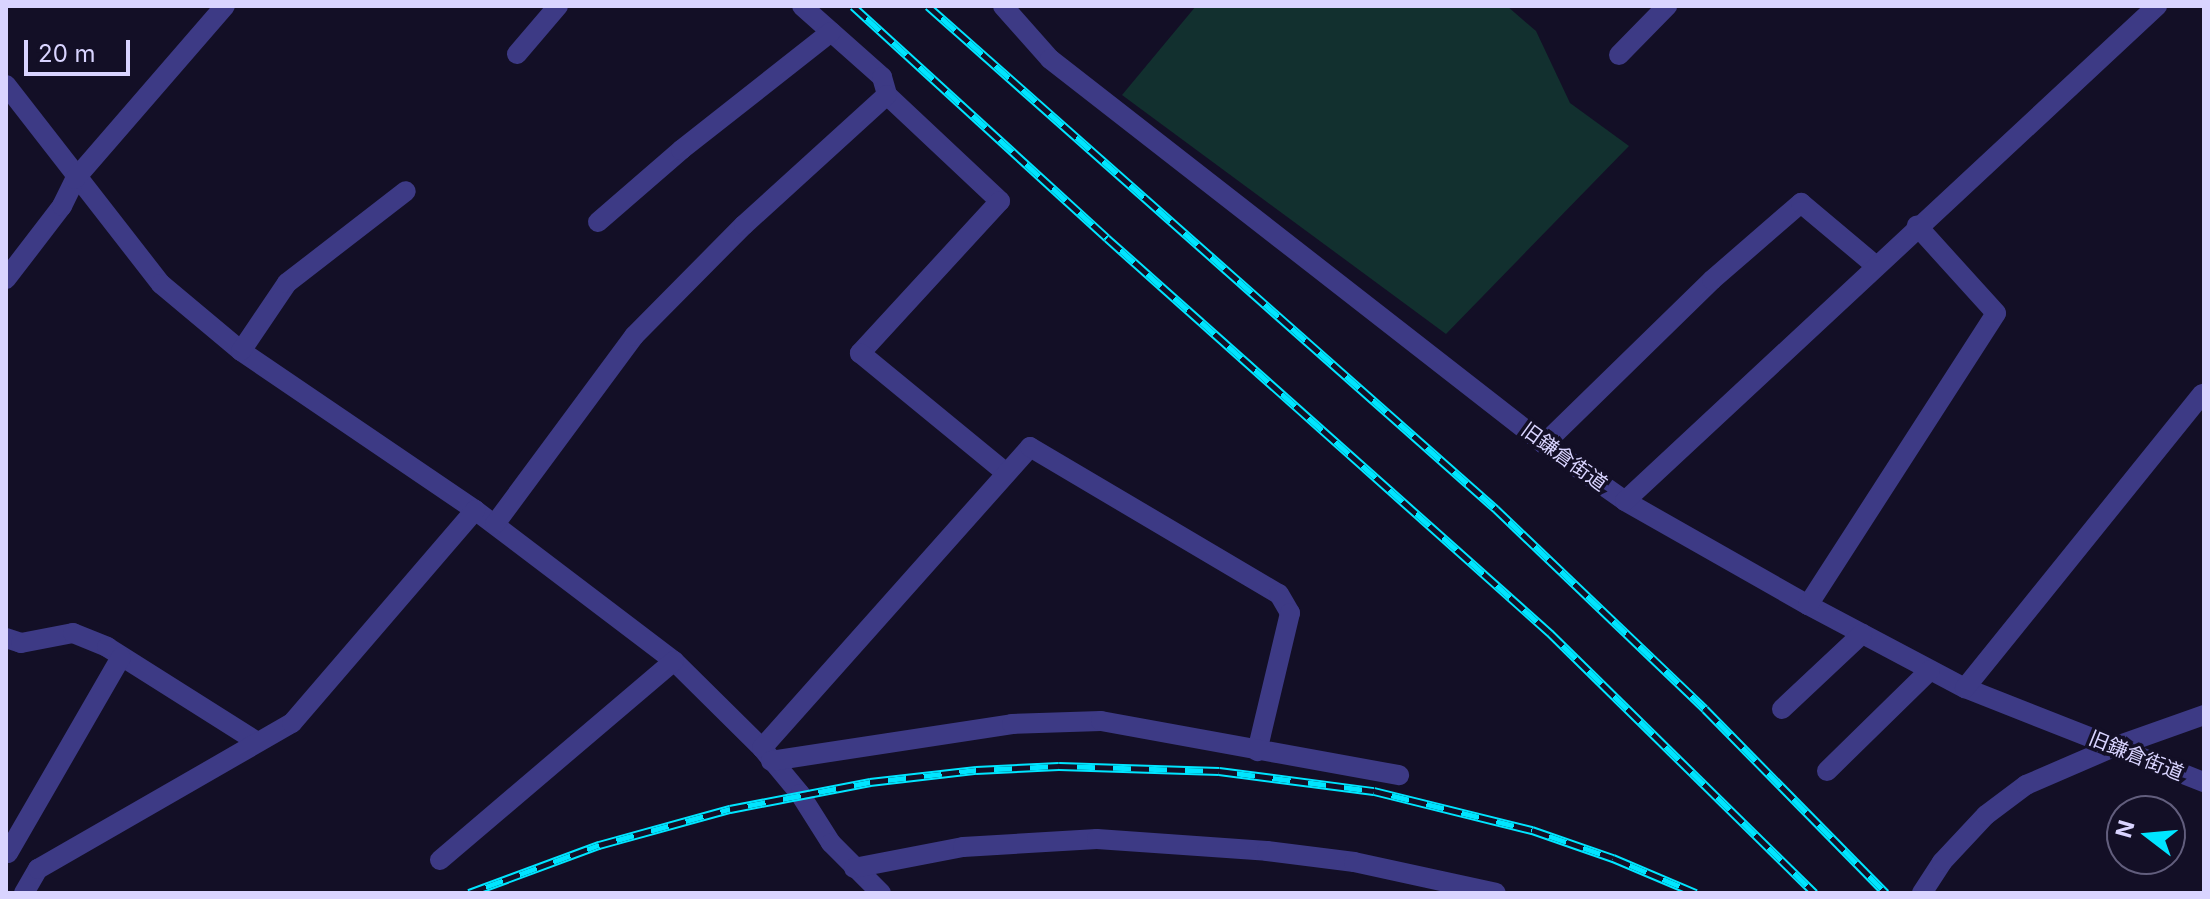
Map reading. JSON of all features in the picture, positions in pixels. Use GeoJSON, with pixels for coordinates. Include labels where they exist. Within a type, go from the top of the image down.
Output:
{"type":"FeatureCollection","features":[{"type":"Feature","properties":{"kind":"street"},"geometry":{"type":"LineString","coordinates":[[6,279],[62,206],[75,179],[225,6]]}},
{"type":"Feature","properties":{"kind":"street"},"geometry":{"type":"LineString","coordinates":[[517,54],[558,6]]}},
{"type":"Feature","properties":{"kind":"street"},"geometry":{"type":"LineString","coordinates":[[802,6],[882,77],[887,95],[1000,201],[860,353],[1005,472]]}},
{"type":"Feature","properties":{"kind":"street","name":"旧鎌倉街道"},"geometry":{"type":"LineString","coordinates":[[1003,6],[1050,59],[1544,444],[1625,501],[1808,605],[1965,688],[2204,782]]}},
{"type":"Feature","properties":{"kind":"street"},"geometry":{"type":"LineString","coordinates":[[1619,55],[1667,6]]}},
{"type":"Feature","properties":{"kind":"street"},"geometry":{"type":"LineString","coordinates":[[1625,501],[1875,265],[2157,6]]}},
{"type":"Feature","properties":{"kind":"street"},"geometry":{"type":"LineString","coordinates":[[598,222],[681,150],[831,32]]}},
{"type":"Feature","properties":{"kind":"street"},"geometry":{"type":"LineString","coordinates":[[6,85],[75,179],[161,284],[241,351],[495,524],[674,661],[767,754],[800,794],[831,843],[881,893]]}},
{"type":"Feature","properties":{"kind":"street"},"geometry":{"type":"LineString","coordinates":[[495,524],[634,336],[744,225],[887,95]]}},
{"type":"Feature","properties":{"kind":"street"},"geometry":{"type":"LineString","coordinates":[[241,351],[287,283],[406,191]]}},
{"type":"Feature","properties":{"kind":"street"},"geometry":{"type":"LineString","coordinates":[[1544,444],[1712,280],[1801,203],[1875,265]]}},
{"type":"Feature","properties":{"kind":"street"},"geometry":{"type":"LineString","coordinates":[[1808,605],[1996,313],[1917,226]]}},
{"type":"Feature","properties":{"kind":"street"},"geometry":{"type":"LineString","coordinates":[[1965,688],[2202,394]]}},
{"type":"Feature","properties":{"kind":"street"},"geometry":{"type":"LineString","coordinates":[[767,754],[1005,472],[1030,447],[1279,594],[1290,613],[1257,751]]}},
{"type":"Feature","properties":{"kind":"street"},"geometry":{"type":"LineString","coordinates":[[24,893],[38,869],[292,723],[475,510]]}},
{"type":"Feature","properties":{"kind":"street"},"geometry":{"type":"LineString","coordinates":[[6,638],[21,643],[73,633],[107,647],[257,742]]}},
{"type":"Feature","properties":{"kind":"street"},"geometry":{"type":"LineString","coordinates":[[1782,709],[1862,634]]}},
{"type":"Feature","properties":{"kind":"street"},"geometry":{"type":"LineString","coordinates":[[38,869],[7,852],[121,657]]}},
{"type":"Feature","properties":{"kind":"street"},"geometry":{"type":"LineString","coordinates":[[440,860],[674,661]]}},
{"type":"Feature","properties":{"kind":"street"},"geometry":{"type":"LineString","coordinates":[[1827,771],[1930,670]]}},
{"type":"Feature","properties":{"kind":"street"},"geometry":{"type":"LineString","coordinates":[[1922,893],[1942,862],[1986,815],[2026,785],[2114,747],[2204,715]]}},
{"type":"Feature","properties":{"kind":"street"},"geometry":{"type":"LineString","coordinates":[[767,754],[1012,724],[1101,721],[1399,775]]}},
{"type":"Feature","properties":{"kind":"street"},"geometry":{"type":"LineString","coordinates":[[854,868],[963,847],[1097,839],[1267,851],[1354,862],[1496,893]]}},
{"type":"Feature","properties":{"kind":"green space"},"geometry":{"type":"Polygon","coordinates":[[[1196,6],[1507,6],[1536,31],[1570,103],[1629,146],[1446,334],[1122,95],[1196,6]]]}},
{"type":"Feature","properties":{"kind":"railway"},"geometry":{"type":"LineString","coordinates":[[853,6],[1107,238],[1550,633],[1815,893]]}},
{"type":"Feature","properties":{"kind":"railway"},"geometry":{"type":"LineString","coordinates":[[928,6],[1496,509],[1705,709],[1886,893]]}},
{"type":"Feature","properties":{"kind":"railway"},"geometry":{"type":"LineString","coordinates":[[469,893],[599,845],[730,809],[870,782],[976,770],[1059,766],[1219,771],[1374,791],[1532,830],[1613,858],[1696,893]]}}]}
